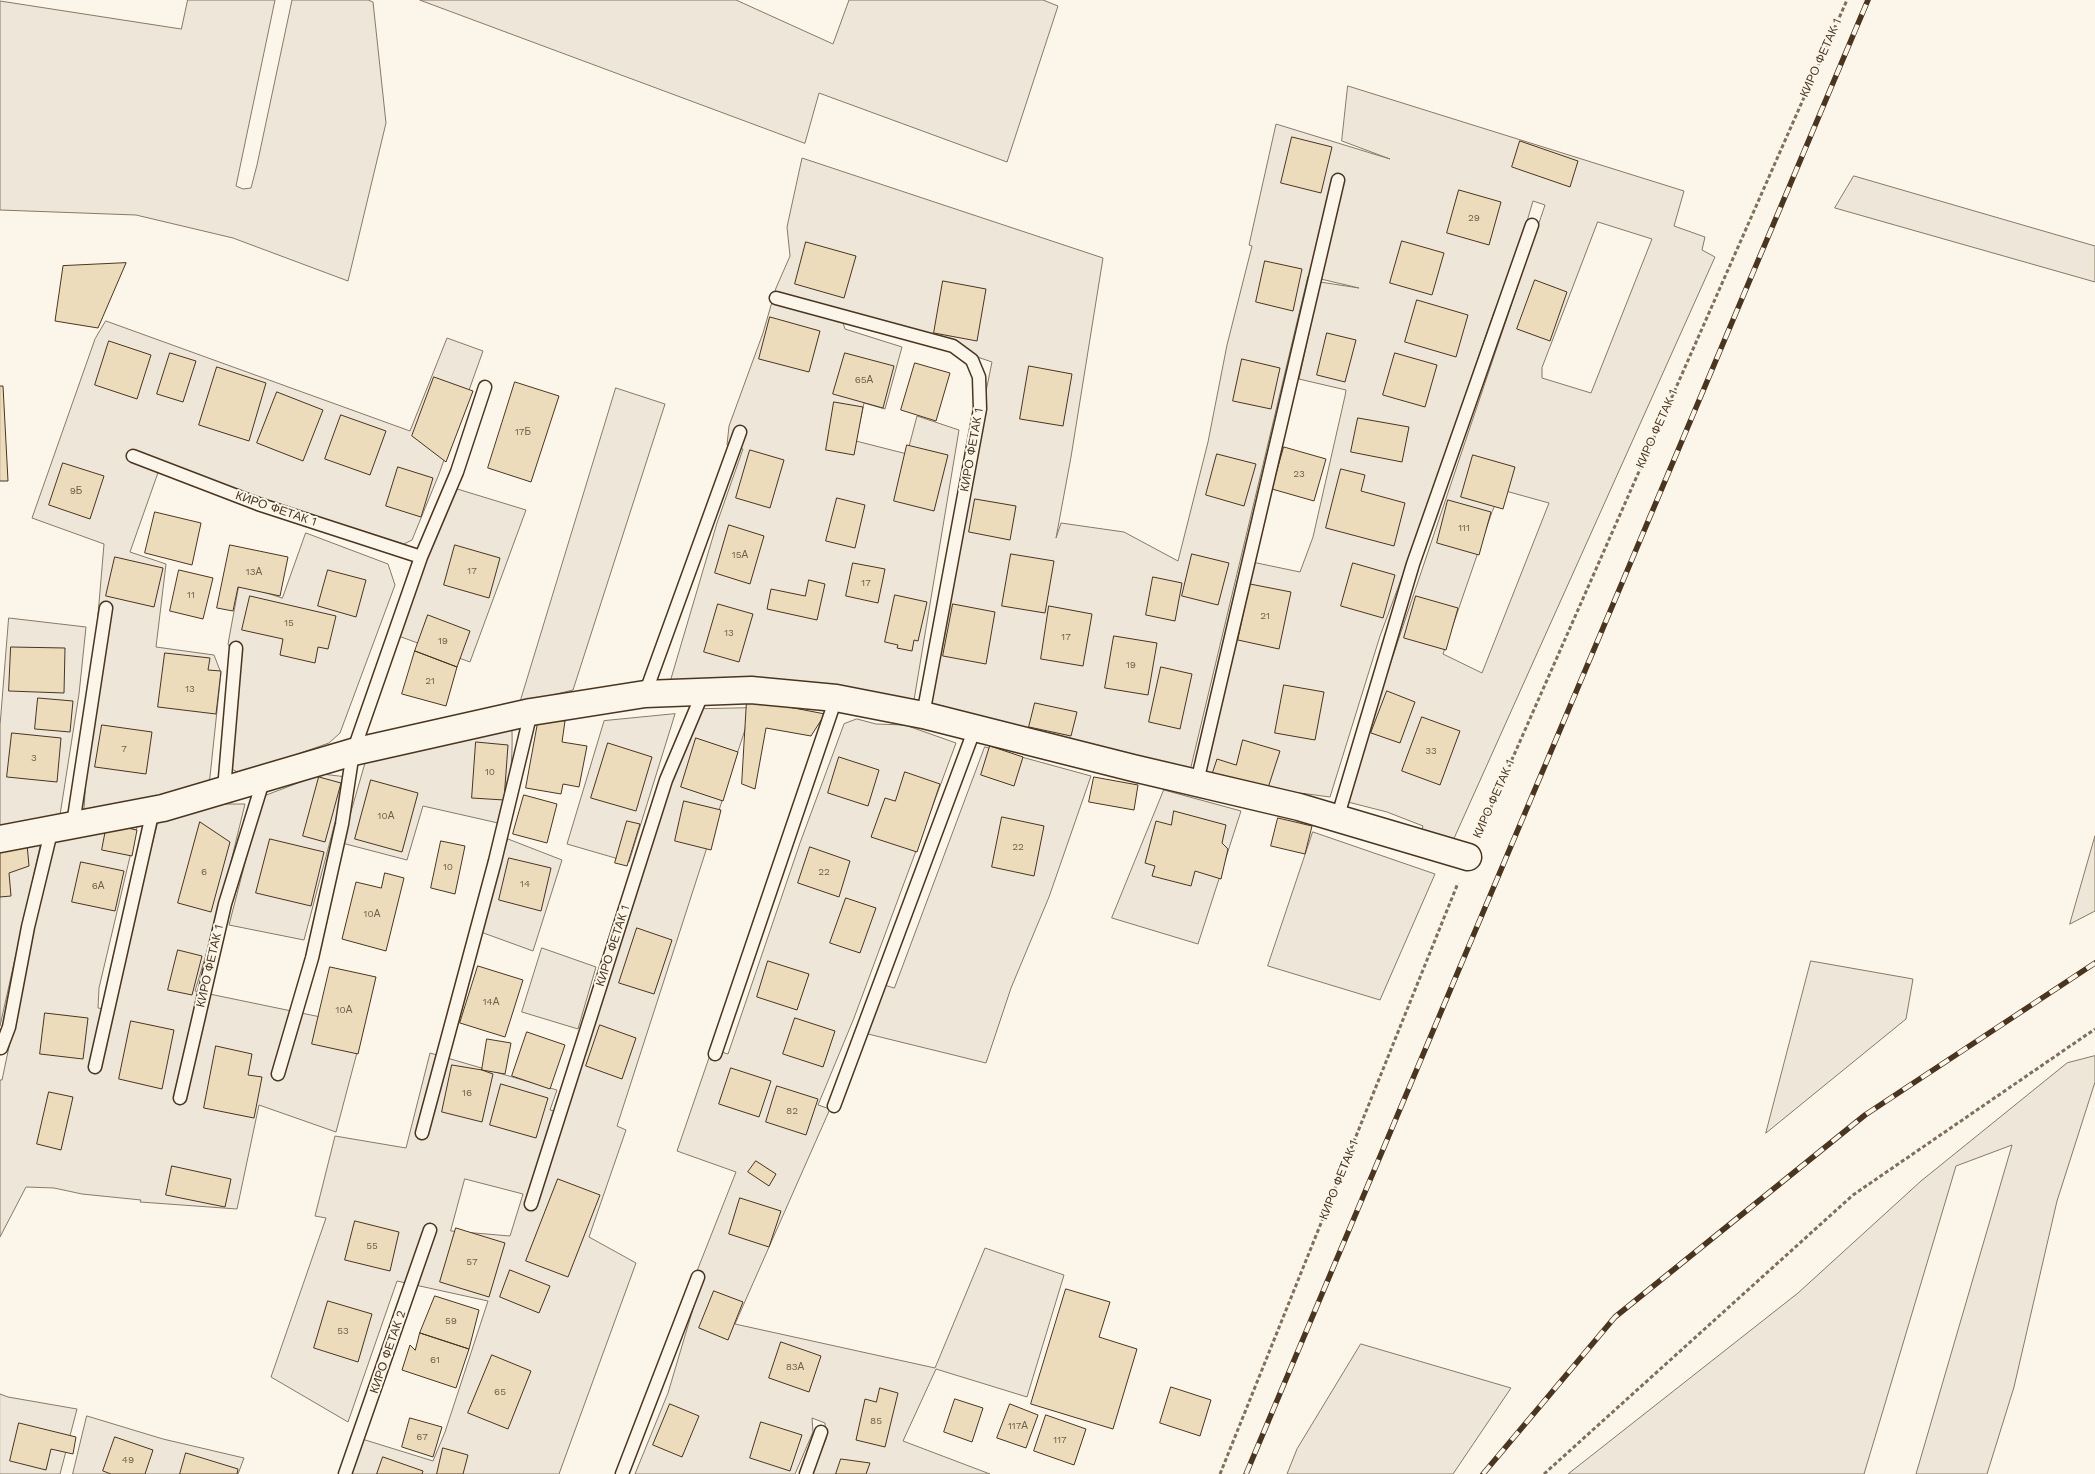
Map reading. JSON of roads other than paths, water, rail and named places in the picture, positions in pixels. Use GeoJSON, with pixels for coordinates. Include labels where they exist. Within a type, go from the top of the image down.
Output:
{"type":"FeatureCollection","features":[{"type":"Feature","properties":{"kind":"street"},"geometry":{"type":"LineString","coordinates":[[0,839],[153,810],[353,752],[531,712],[645,694],[704,690],[751,690],[836,698],[924,715],[1299,807],[1468,857]]}},
{"type":"Feature","properties":{"kind":"lane"},"geometry":{"type":"LineString","coordinates":[[1197,782],[1338,180]]}},
{"type":"Feature","properties":{"kind":"lane"},"geometry":{"type":"LineString","coordinates":[[1337,819],[1412,564],[1532,225]]}},
{"type":"Feature","properties":{"kind":"lane","name":"КИРО ФЕТАК 1"},"geometry":{"type":"LineString","coordinates":[[776,298],[953,346],[972,360],[979,377],[980,409],[924,715]]}},
{"type":"Feature","properties":{"kind":"lane"},"geometry":{"type":"LineString","coordinates":[[278,1074],[312,958],[342,824],[353,752],[421,557],[457,472],[485,387]]}},
{"type":"Feature","properties":{"kind":"lane"},"geometry":{"type":"LineString","coordinates":[[645,694],[740,432]]}},
{"type":"Feature","properties":{"kind":"lane","name":"КИРО ФЕТАК 1"},"geometry":{"type":"LineString","coordinates":[[133,456],[258,504],[421,557]]}},
{"type":"Feature","properties":{"kind":"lane"},"geometry":{"type":"LineString","coordinates":[[1,1048],[9,1026],[28,927],[63,826],[106,608]]}},
{"type":"Feature","properties":{"kind":"lane"},"geometry":{"type":"LineString","coordinates":[[224,789],[236,648]]}},
{"type":"Feature","properties":{"kind":"lane","name":"КИРО ФЕТАК 1"},"geometry":{"type":"LineString","coordinates":[[531,1204],[666,780],[704,690]]}},
{"type":"Feature","properties":{"kind":"lane"},"geometry":{"type":"LineString","coordinates":[[715,1054],[836,698]]}},
{"type":"Feature","properties":{"kind":"lane"},"geometry":{"type":"LineString","coordinates":[[422,1133],[495,861],[531,712]]}},
{"type":"Feature","properties":{"kind":"lane"},"geometry":{"type":"LineString","coordinates":[[834,1106],[974,728]]}},
{"type":"Feature","properties":{"kind":"lane","name":"КИРО ФЕТАК 1"},"geometry":{"type":"LineString","coordinates":[[180,1098],[224,904],[264,778]]}},
{"type":"Feature","properties":{"kind":"lane"},"geometry":{"type":"LineString","coordinates":[[95,1067],[153,810]]}},
{"type":"Feature","properties":{"kind":"lane","name":"КИРО ФЕТАК 2"},"geometry":{"type":"LineString","coordinates":[[345,1474],[430,1230]]}},
{"type":"Feature","properties":{"kind":"lane"},"geometry":{"type":"LineString","coordinates":[[622,1474],[698,1277]]}},
{"type":"Feature","properties":{"kind":"lane"},"geometry":{"type":"LineString","coordinates":[[806,1474],[821,1432]]}},
{"type":"Feature","properties":{"kind":"railway"},"geometry":{"type":"LineString","coordinates":[[1246,1474],[1868,0]]}},
{"type":"Feature","properties":{"kind":"railway"},"geometry":{"type":"LineString","coordinates":[[1483,1474],[1615,1317],[1865,1115],[2095,963]]}}]}
